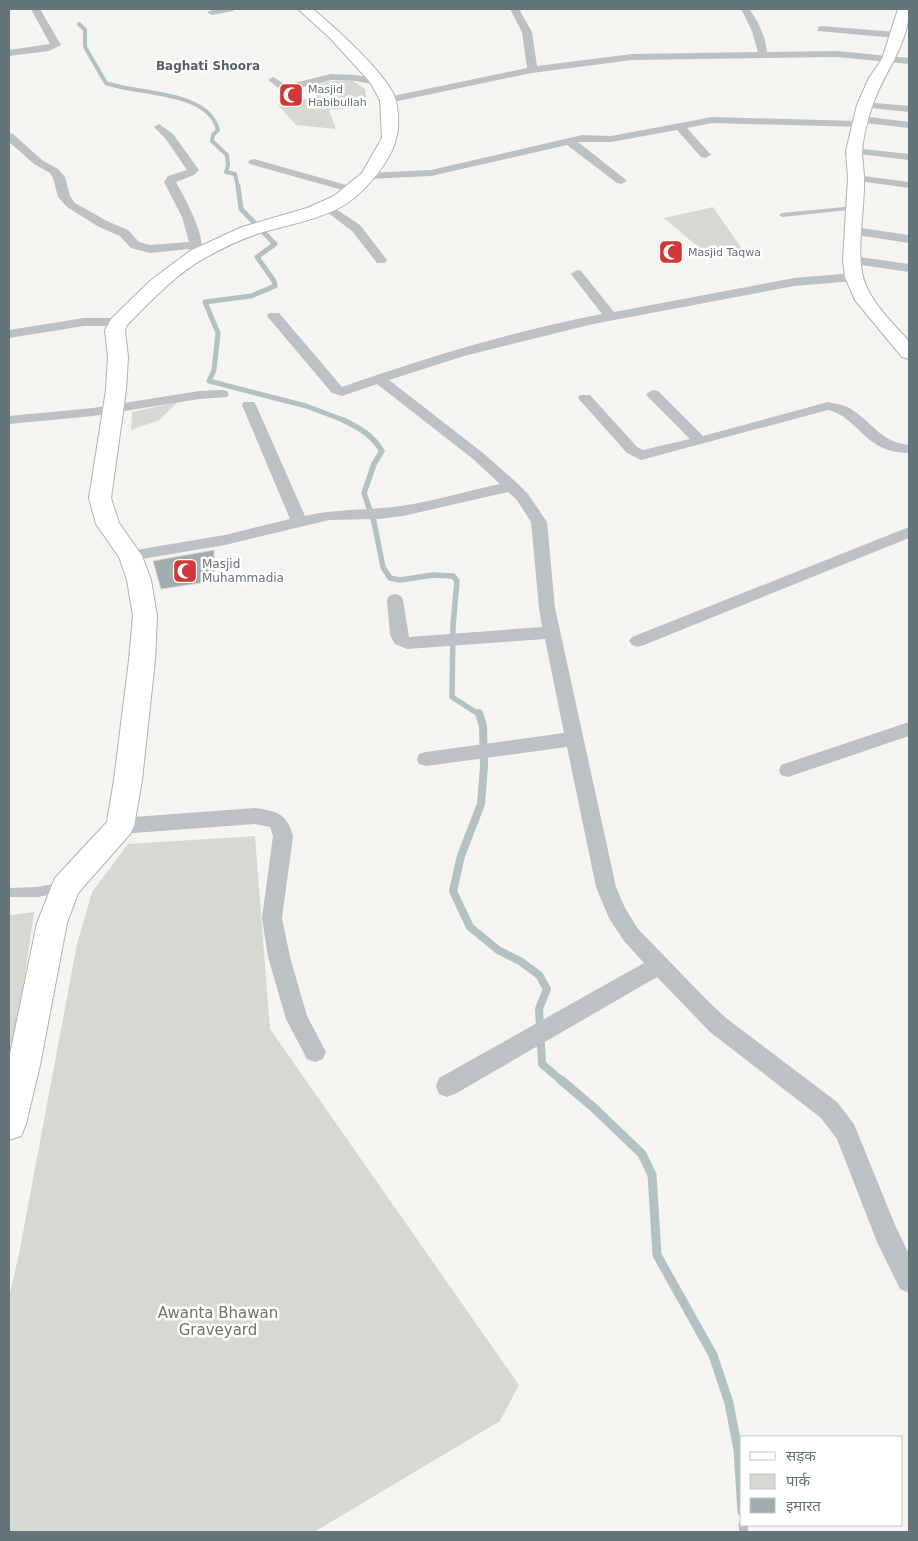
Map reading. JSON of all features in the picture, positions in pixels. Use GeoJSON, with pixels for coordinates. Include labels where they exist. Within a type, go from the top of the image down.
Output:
{"type":"FeatureCollection","features":[{"type":"Feature","properties":{"kind":"street"},"geometry":{"type":"LineString","coordinates":[[9,53],[49,48],[56,45],[36,9]]}},
{"type":"Feature","properties":{"kind":"street"},"geometry":{"type":"LineString","coordinates":[[212,12],[230,9]]}},
{"type":"Feature","properties":{"kind":"street"},"geometry":{"type":"LineString","coordinates":[[9,136],[38,162],[54,171],[59,177],[64,197],[71,205],[103,224],[124,233],[135,245],[150,249],[196,250],[260,227],[327,207],[353,190],[368,176],[382,155],[390,138],[388,100],[377,82],[335,34],[305,9]]}},
{"type":"Feature","properties":{"kind":"street"},"geometry":{"type":"LineString","coordinates":[[515,9],[526,32],[532,70]]}},
{"type":"Feature","properties":{"kind":"street"},"geometry":{"type":"LineString","coordinates":[[745,9],[761,40],[763,56]]}},
{"type":"Feature","properties":{"kind":"street"},"geometry":{"type":"LineString","coordinates":[[906,11],[888,59],[876,78],[862,116],[854,151],[856,178],[852,260],[854,277],[864,300],[906,345]]}},
{"type":"Feature","properties":{"kind":"street"},"geometry":{"type":"LineString","coordinates":[[821,29],[896,35]]}},
{"type":"Feature","properties":{"kind":"street"},"geometry":{"type":"LineString","coordinates":[[388,100],[532,70],[632,57],[837,54],[909,61]]}},
{"type":"Feature","properties":{"kind":"street"},"geometry":{"type":"LineString","coordinates":[[273,80],[284,89],[331,77],[356,78],[377,82]]}},
{"type":"Feature","properties":{"kind":"street"},"geometry":{"type":"LineString","coordinates":[[368,176],[430,173],[590,137],[611,139],[712,120],[862,116],[909,109]]}},
{"type":"Feature","properties":{"kind":"street"},"geometry":{"type":"LineString","coordinates":[[862,116],[909,125]]}},
{"type":"Feature","properties":{"kind":"street"},"geometry":{"type":"LineString","coordinates":[[680,126],[705,155]]}},
{"type":"Feature","properties":{"kind":"street"},"geometry":{"type":"LineString","coordinates":[[159,127],[169,136],[193,170],[190,173],[172,178],[170,182],[183,205],[196,250]]}},
{"type":"Feature","properties":{"kind":"street"},"geometry":{"type":"LineString","coordinates":[[569,141],[621,181]]}},
{"type":"Feature","properties":{"kind":"street"},"geometry":{"type":"LineString","coordinates":[[854,151],[909,157]]}},
{"type":"Feature","properties":{"kind":"street"},"geometry":{"type":"LineString","coordinates":[[254,162],[353,190]]}},
{"type":"Feature","properties":{"kind":"street"},"geometry":{"type":"LineString","coordinates":[[856,178],[909,185]]}},
{"type":"Feature","properties":{"kind":"street"},"geometry":{"type":"LineString","coordinates":[[327,207],[356,228],[381,260]]}},
{"type":"Feature","properties":{"kind":"street"},"geometry":{"type":"LineString","coordinates":[[854,231],[909,239]]}},
{"type":"Feature","properties":{"kind":"street"},"geometry":{"type":"LineString","coordinates":[[9,1124],[24,1064],[52,923],[65,886],[120,826],[128,780],[142,660],[145,616],[139,580],[130,556],[108,524],[100,498],[116,390],[118,357],[116,330],[119,322],[196,250]]}},
{"type":"Feature","properties":{"kind":"street"},"geometry":{"type":"LineString","coordinates":[[852,260],[909,268]]}},
{"type":"Feature","properties":{"kind":"street"},"geometry":{"type":"LineString","coordinates":[[577,274],[610,316]]}},
{"type":"Feature","properties":{"kind":"street"},"geometry":{"type":"LineString","coordinates":[[274,316],[337,390],[342,392],[379,378],[459,353],[610,316],[794,282],[854,277]]}},
{"type":"Feature","properties":{"kind":"street"},"geometry":{"type":"LineString","coordinates":[[9,334],[84,322],[119,322]]}},
{"type":"Feature","properties":{"kind":"street"},"geometry":{"type":"LineString","coordinates":[[379,378],[444,427],[512,486],[523,497],[540,522],[543,578],[552,632],[606,887],[616,912],[631,935],[718,1025],[829,1110],[846,1132],[886,1233],[909,1280]]}},
{"type":"Feature","properties":{"kind":"street"},"geometry":{"type":"LineString","coordinates":[[9,420],[79,414],[199,395],[222,394]]}},
{"type":"Feature","properties":{"kind":"street"},"geometry":{"type":"LineString","coordinates":[[653,394],[700,441]]}},
{"type":"Feature","properties":{"kind":"street"},"geometry":{"type":"LineString","coordinates":[[585,398],[632,450],[641,455],[828,406],[836,406],[842,409],[880,442],[890,447],[909,449]]}},
{"type":"Feature","properties":{"kind":"street"},"geometry":{"type":"LineString","coordinates":[[249,405],[299,521]]}},
{"type":"Feature","properties":{"kind":"street"},"geometry":{"type":"LineString","coordinates":[[130,556],[225,540],[329,515],[403,511],[512,486]]}},
{"type":"Feature","properties":{"kind":"street"},"geometry":{"type":"LineString","coordinates":[[638,640],[909,532]]}},
{"type":"Feature","properties":{"kind":"street"},"geometry":{"type":"LineString","coordinates":[[395,600],[401,640],[407,643],[552,632]]}},
{"type":"Feature","properties":{"kind":"street"},"geometry":{"type":"LineString","coordinates":[[788,770],[909,729]]}},
{"type":"Feature","properties":{"kind":"street"},"geometry":{"type":"LineString","coordinates":[[426,760],[575,739]]}},
{"type":"Feature","properties":{"kind":"street"},"geometry":{"type":"LineString","coordinates":[[120,826],[255,816],[273,819],[281,825],[283,836],[272,918],[278,957],[297,1019],[315,1052]]}},
{"type":"Feature","properties":{"kind":"street"},"geometry":{"type":"LineString","coordinates":[[447,1086],[659,964]]}},
{"type":"Feature","properties":{"kind":"lane"},"geometry":{"type":"LineString","coordinates":[[782,215],[855,208]]}},
{"type":"Feature","properties":{"kind":"lane"},"geometry":{"type":"LineString","coordinates":[[9,893],[38,892],[65,886]]}},
{"type":"Feature","properties":{"kind":"green space"},"geometry":{"type":"Polygon","coordinates":[[[333,81],[353,81],[365,89],[367,106],[329,110],[336,129],[296,125],[278,105],[315,97],[306,85],[333,81]]]}},
{"type":"Feature","properties":{"kind":"green space"},"geometry":{"type":"Polygon","coordinates":[[[713,207],[742,249],[705,253],[664,218],[713,207]]]}},
{"type":"Feature","properties":{"kind":"green space"},"geometry":{"type":"Polygon","coordinates":[[[178,402],[159,420],[131,430],[132,412],[178,402]]]}},
{"type":"Feature","properties":{"kind":"green space","name":"Awanta Bhawan Graveyard"},"geometry":{"type":"Polygon","coordinates":[[[255,836],[270,1029],[519,1385],[500,1421],[314,1532],[9,1532],[9,1297],[19,1254],[77,944],[92,892],[128,844],[255,836]]]}},
{"type":"Feature","properties":{"kind":"green space"},"geometry":{"type":"Polygon","coordinates":[[[34,912],[9,1087],[9,915],[34,912]]]}},
{"type":"Feature","properties":{"kind":"building","name":"Masjid Muhammadia"},"geometry":{"type":"Polygon","coordinates":[[[214,550],[214,581],[161,589],[153,561],[214,550]]]}},
{"type":"Feature","properties":{"kind":"waterway"},"geometry":{"type":"LineString","coordinates":[[79,24],[85,30],[85,47],[106,83],[187,101],[201,107],[212,117],[218,130],[213,135],[212,141],[227,155],[228,165],[226,172],[235,174],[238,187]]}},
{"type":"Feature","properties":{"kind":"waterway"},"geometry":{"type":"LineString","coordinates":[[238,186],[241,209],[275,244],[257,257],[274,281],[275,286],[251,296],[205,302],[218,333],[214,370],[209,381],[306,406],[346,421]]}},
{"type":"Feature","properties":{"kind":"waterway"},"geometry":{"type":"LineString","coordinates":[[343,420],[365,432],[382,451],[374,464],[364,493],[374,522],[383,567],[390,578],[400,580],[433,575],[453,576],[457,581],[453,626],[452,697],[480,715]]}},
{"type":"Feature","properties":{"kind":"waterway"},"geometry":{"type":"LineString","coordinates":[[480,715],[483,726],[484,766],[481,804],[461,856],[453,891],[470,927],[498,950],[520,961],[539,975],[547,989],[539,1009],[542,1064],[563,1082]]}},
{"type":"Feature","properties":{"kind":"waterway"},"geometry":{"type":"LineString","coordinates":[[561,1080],[594,1108],[642,1154],[652,1175],[657,1255],[713,1355],[729,1403],[738,1450],[740,1481]]}},
{"type":"Feature","properties":{"kind":"waterway"},"geometry":{"type":"LineString","coordinates":[[743,1526],[744,1532]]}},
{"type":"Feature","properties":{"kind":"place","name":"Masjid Habibullah"},"geometry":{"type":"Point","coordinates":[291,95]}},
{"type":"Feature","properties":{"kind":"place","name":"Masjid Taqwa"},"geometry":{"type":"Point","coordinates":[671,252]}},
{"type":"Feature","properties":{"kind":"place","name":"Masjid Muhammadia"},"geometry":{"type":"Point","coordinates":[185,571]}},
{"type":"Feature","properties":{"kind":"district","name":"Baghati Shoora"},"geometry":{"type":"Point","coordinates":[208,66]}}]}
